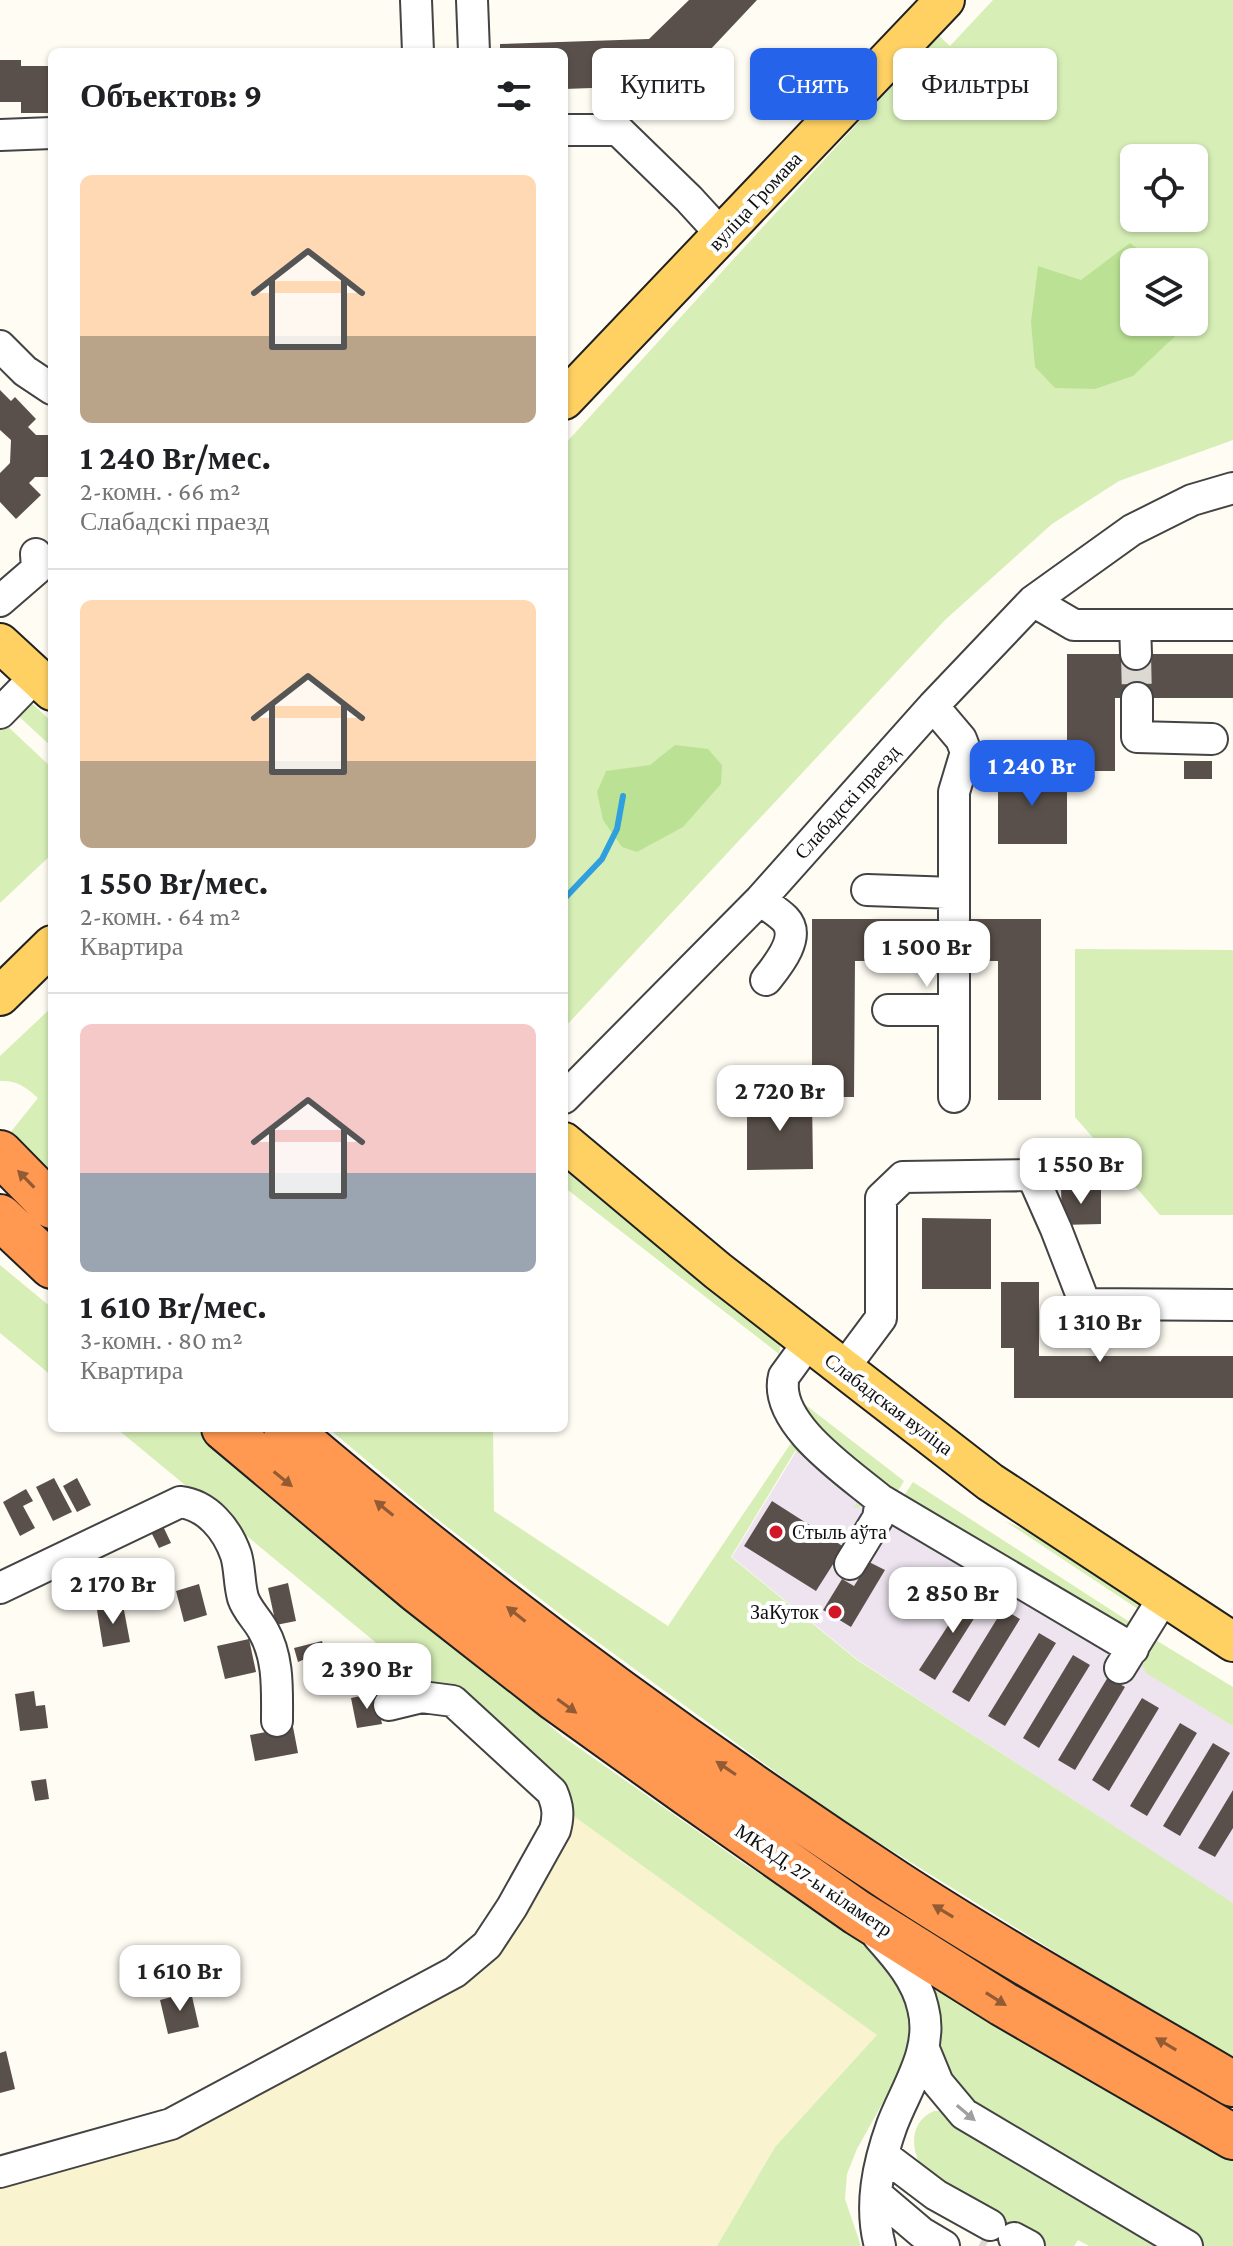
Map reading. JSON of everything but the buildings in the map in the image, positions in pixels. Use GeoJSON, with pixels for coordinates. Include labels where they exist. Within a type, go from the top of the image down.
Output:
{"type":"FeatureCollection","features":[{"type":"Feature","properties":{"kind":"highway"},"geometry":{"type":"LineString","coordinates":[[0,1153],[48,1202]]}},
{"type":"Feature","properties":{"kind":"highway"},"geometry":{"type":"LineString","coordinates":[[0,1217],[48,1262]]}},
{"type":"Feature","properties":{"kind":"highway","name":"МКАД, 27-ы кіламетр"},"geometry":{"type":"LineString","coordinates":[[229,1432],[417,1590],[556,1699],[858,1913],[1003,2004],[1233,2137]]}},
{"type":"Feature","properties":{"kind":"highway"},"geometry":{"type":"LineString","coordinates":[[291,1432],[445,1557],[636,1705],[885,1875],[1233,2084]]}},
{"type":"Feature","properties":{"kind":"main road","name":"вуліца Громава"},"geometry":{"type":"LineString","coordinates":[[568,396],[945,0]]}},
{"type":"Feature","properties":{"kind":"main road"},"geometry":{"type":"LineString","coordinates":[[0,643],[44,684]]}},
{"type":"Feature","properties":{"kind":"main road"},"geometry":{"type":"LineString","coordinates":[[0,996],[48,949]]}},
{"type":"Feature","properties":{"kind":"main road","name":"Слабадская вуліца"},"geometry":{"type":"LineString","coordinates":[[568,1145],[808,1343],[1013,1498],[1233,1642]]}},
{"type":"Feature","properties":{"kind":"street"},"geometry":{"type":"LineString","coordinates":[[416,0],[418,48]]}},
{"type":"Feature","properties":{"kind":"street"},"geometry":{"type":"LineString","coordinates":[[474,48],[472,0],[486,0]]}},
{"type":"Feature","properties":{"kind":"street"},"geometry":{"type":"LineString","coordinates":[[568,130],[618,130],[722,235]]}},
{"type":"Feature","properties":{"kind":"street"},"geometry":{"type":"LineString","coordinates":[[0,135],[48,133]]}},
{"type":"Feature","properties":{"kind":"street"},"geometry":{"type":"LineString","coordinates":[[0,346],[25,371],[48,386]]}},
{"type":"Feature","properties":{"kind":"street","name":"Слабадскі праезд"},"geometry":{"type":"LineString","coordinates":[[568,1094],[760,900],[933,706],[1033,601],[1132,530],[1192,500],[1233,488]]}},
{"type":"Feature","properties":{"kind":"street"},"geometry":{"type":"LineString","coordinates":[[0,601],[37,569],[36,554]]}},
{"type":"Feature","properties":{"kind":"street"},"geometry":{"type":"LineString","coordinates":[[1033,601],[1074,625],[1136,640],[1233,625]]}},
{"type":"Feature","properties":{"kind":"street"},"geometry":{"type":"LineString","coordinates":[[0,713],[44,684]]}},
{"type":"Feature","properties":{"kind":"street"},"geometry":{"type":"LineString","coordinates":[[1137,698],[1137,737],[1212,739]]}},
{"type":"Feature","properties":{"kind":"street"},"geometry":{"type":"LineString","coordinates":[[867,890],[954,906],[954,792],[966,752],[961,739],[933,706]]}},
{"type":"Feature","properties":{"kind":"street"},"geometry":{"type":"LineString","coordinates":[[760,900],[787,920],[791,932],[785,955],[766,980]]}},
{"type":"Feature","properties":{"kind":"street"},"geometry":{"type":"LineString","coordinates":[[954,961],[954,1097]]}},
{"type":"Feature","properties":{"kind":"street"},"geometry":{"type":"LineString","coordinates":[[888,1010],[954,1010]]}},
{"type":"Feature","properties":{"kind":"street"},"geometry":{"type":"LineString","coordinates":[[843,1369],[881,1318],[881,1198],[903,1177],[1032,1175],[1085,1304],[1233,1305]]}},
{"type":"Feature","properties":{"kind":"street"},"geometry":{"type":"LineString","coordinates":[[808,1343],[782,1382],[792,1418],[806,1436],[881,1500],[1127,1658],[1164,1597]]}},
{"type":"Feature","properties":{"kind":"street"},"geometry":{"type":"LineString","coordinates":[[850,1564],[878,1518],[881,1500]]}},
{"type":"Feature","properties":{"kind":"street"},"geometry":{"type":"LineString","coordinates":[[0,1588],[180,1502],[190,1503],[210,1514],[235,1553],[244,1600],[273,1652],[277,1677],[277,1721]]}},
{"type":"Feature","properties":{"kind":"street"},"geometry":{"type":"LineString","coordinates":[[0,2172],[171,2124],[455,1972],[487,1945],[555,1830],[559,1816],[557,1804],[552,1792],[453,1701],[422,1697],[389,1705]]}},
{"type":"Feature","properties":{"kind":"street"},"geometry":{"type":"LineString","coordinates":[[858,1913],[895,1954],[918,1992],[925,2012],[924,2049],[892,2125],[879,2210],[910,2246]]}},
{"type":"Feature","properties":{"kind":"street"},"geometry":{"type":"LineString","coordinates":[[924,2049],[938,2083],[964,2114],[1187,2246]]}},
{"type":"Feature","properties":{"kind":"street"},"geometry":{"type":"LineString","coordinates":[[879,2210],[936,2195],[1003,2238]]}},
{"type":"Feature","properties":{"kind":"street"},"geometry":{"type":"LineString","coordinates":[[879,2210],[944,2246]]}},
{"type":"Feature","properties":{"kind":"shaded area"},"geometry":{"type":"Polygon","coordinates":[[[811,1427],[881,1484],[1233,1718],[1233,1904],[858,1660],[732,1557],[811,1427]]]}},
{"type":"Feature","properties":{"kind":"shaded area"},"geometry":{"type":"Polygon","coordinates":[[[574,1816],[878,2035],[775,2147],[717,2246],[0,2246],[0,2186],[174,2133],[508,1931],[574,1816]]]}},
{"type":"Feature","properties":{"kind":"green space"},"geometry":{"type":"Polygon","coordinates":[[[993,0],[1233,0],[1233,440],[1119,481],[1052,524],[946,619],[568,1024],[568,441],[860,120],[877,120],[877,102],[893,84],[893,120],[1057,120],[1057,48],[926,48],[938,35],[950,46],[993,0]]]}},
{"type":"Feature","properties":{"kind":"green space"},"geometry":{"type":"Polygon","coordinates":[[[1120,251],[1120,336],[1175,336],[1133,376],[1095,389],[1055,388],[1035,367],[1031,322],[1038,266],[1081,280],[1120,251]]]}},
{"type":"Feature","properties":{"kind":"green space"},"geometry":{"type":"Polygon","coordinates":[[[25,697],[48,718],[48,743],[13,711],[25,697]]]}},
{"type":"Feature","properties":{"kind":"green space"},"geometry":{"type":"Polygon","coordinates":[[[3,722],[48,764],[48,858],[0,903],[0,725],[3,722]]]}},
{"type":"Feature","properties":{"kind":"green space"},"geometry":{"type":"Polygon","coordinates":[[[675,745],[708,749],[722,765],[721,784],[683,827],[637,852],[622,847],[603,820],[597,792],[606,771],[650,765],[675,745]]]}},
{"type":"Feature","properties":{"kind":"green space"},"geometry":{"type":"Polygon","coordinates":[[[1075,949],[1233,950],[1233,1215],[1160,1215],[1075,1117],[1075,949]]]}},
{"type":"Feature","properties":{"kind":"green space"},"geometry":{"type":"Polygon","coordinates":[[[48,1011],[48,1173],[9,1134],[38,1098],[21,1085],[0,1081],[0,1056],[48,1011]]]}},
{"type":"Feature","properties":{"kind":"green space"},"geometry":{"type":"Polygon","coordinates":[[[568,1170],[781,1343],[779,1354],[568,1190],[568,1170]]]}},
{"type":"Feature","properties":{"kind":"green space"},"geometry":{"type":"Polygon","coordinates":[[[0,1265],[48,1305],[48,1373],[0,1333],[0,1265]]]}},
{"type":"Feature","properties":{"kind":"green space"},"geometry":{"type":"Polygon","coordinates":[[[773,1384],[781,1410],[793,1426],[864,1494],[866,1502],[854,1508],[861,1495],[795,1451],[731,1557],[857,1660],[1233,1903],[1233,2057],[1089,1973],[833,1814],[569,1621],[428,1512],[333,1432],[493,1432],[494,1511],[668,1626],[793,1440],[774,1415],[773,1384]]]}},
{"type":"Feature","properties":{"kind":"green space"},"geometry":{"type":"Polygon","coordinates":[[[794,1396],[904,1481],[895,1496],[811,1427],[794,1396]]]}},
{"type":"Feature","properties":{"kind":"green space"},"geometry":{"type":"Polygon","coordinates":[[[121,1432],[200,1432],[451,1639],[562,1736],[740,1861],[882,1953],[915,2006],[912,2050],[857,2149],[847,2174],[845,2199],[861,2246],[717,2246],[775,2147],[877,2035],[575,1817],[556,1785],[452,1690],[397,1688],[403,1665],[121,1432]]]}},
{"type":"Feature","properties":{"kind":"green space"},"geometry":{"type":"Polygon","coordinates":[[[913,1482],[1139,1628],[1132,1640],[901,1500],[913,1482]]]}},
{"type":"Feature","properties":{"kind":"green space"},"geometry":{"type":"Polygon","coordinates":[[[1005,1521],[1072,1552],[1144,1599],[1147,1615],[1005,1521]]]}},
{"type":"Feature","properties":{"kind":"green space"},"geometry":{"type":"Polygon","coordinates":[[[1149,1636],[1233,1687],[1233,1726],[1146,1673],[1137,1657],[1149,1636]]]}},
{"type":"Feature","properties":{"kind":"green space"},"geometry":{"type":"Polygon","coordinates":[[[921,1979],[1233,2157],[1233,2246],[1197,2246],[973,2112],[938,2058],[921,1979]]]}},
{"type":"Feature","properties":{"kind":"green space"},"geometry":{"type":"Polygon","coordinates":[[[934,2111],[942,2111],[1179,2246],[1089,2246],[1078,2240],[1074,2246],[1043,2246],[972,2210],[938,2189],[918,2159],[914,2137],[917,2127],[923,2118],[934,2111]]]}},
{"type":"Feature","properties":{"kind":"waterway"},"geometry":{"type":"LineString","coordinates":[[568,895],[602,859],[617,829],[623,796]]}},
{"type":"Feature","properties":{"kind":"tunnel"},"geometry":{"type":"LineString","coordinates":[[1136,654],[1137,698]]}},
{"type":"Feature","properties":{"kind":"tunnel"},"geometry":{"type":"LineString","coordinates":[[954,919],[954,961]]}},
{"type":"Feature","properties":{"kind":"tunnel"},"geometry":{"type":"LineString","coordinates":[[980,2243],[986,2246]]}},
{"type":"Feature","properties":{"kind":"place","name":"Стыль аўта"},"geometry":{"type":"Point","coordinates":[776,1532]}},
{"type":"Feature","properties":{"kind":"place","name":"ЗаКуток"},"geometry":{"type":"Point","coordinates":[835,1612]}}]}
